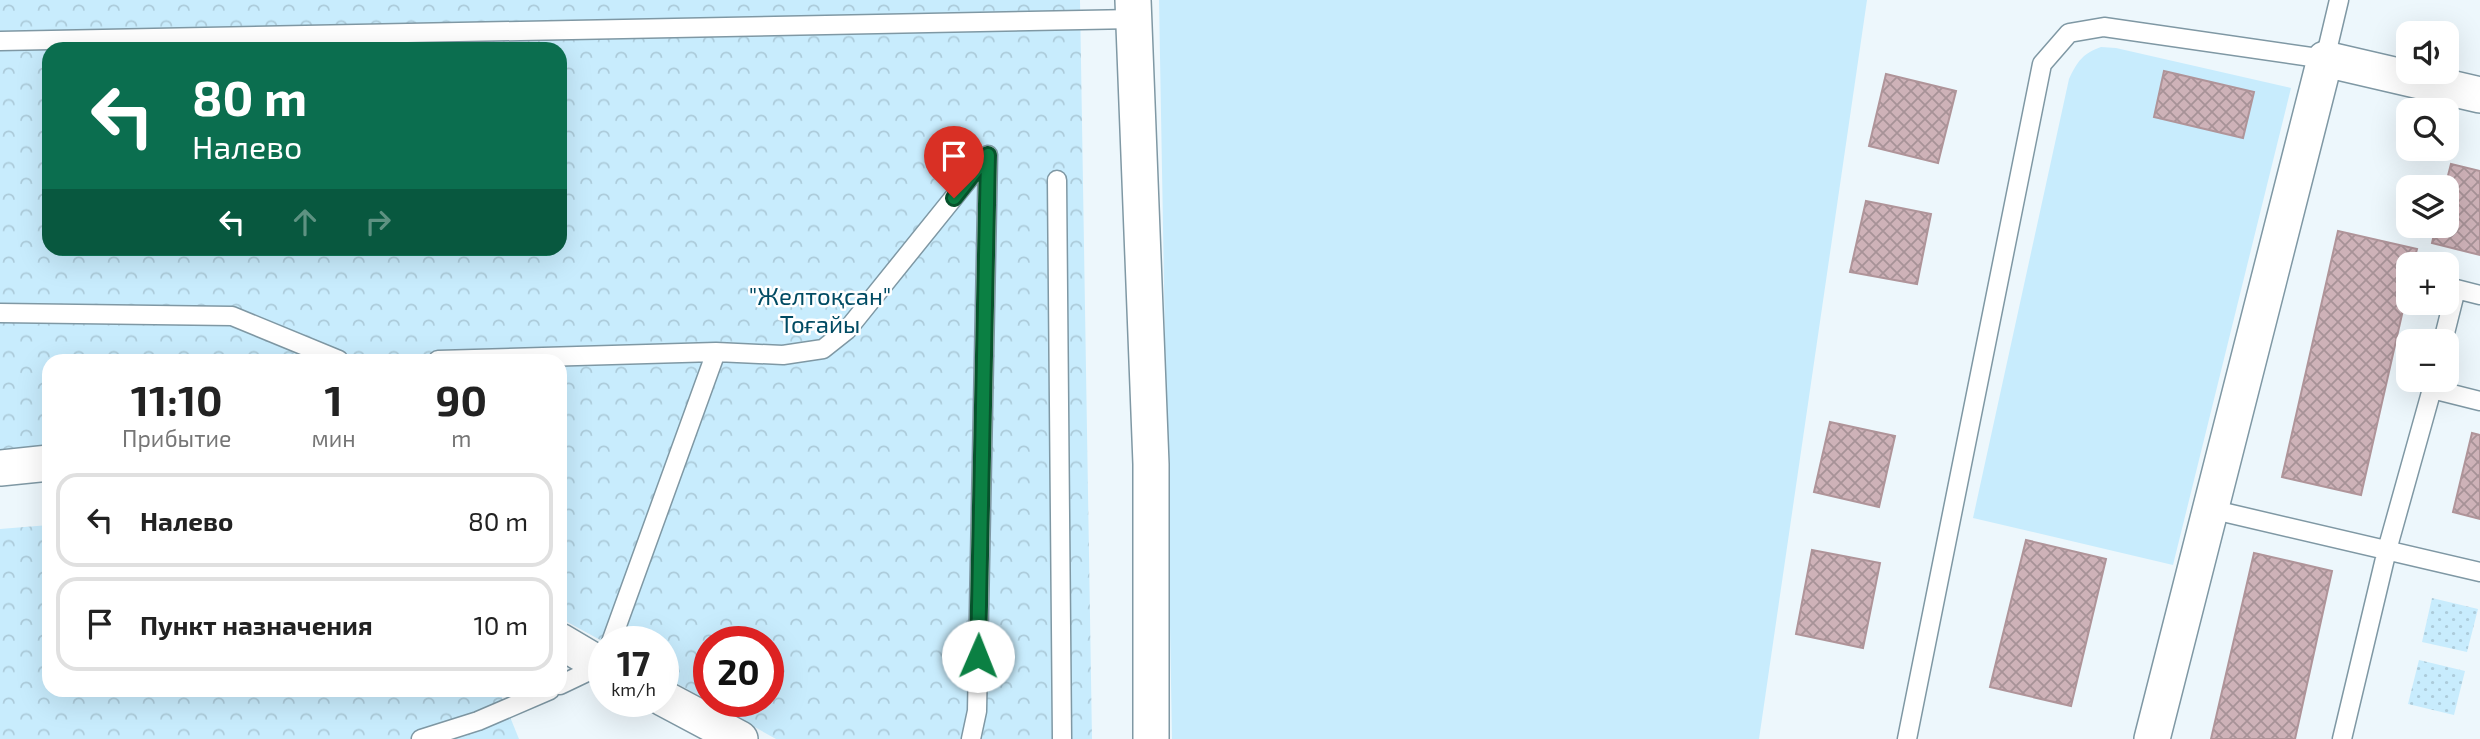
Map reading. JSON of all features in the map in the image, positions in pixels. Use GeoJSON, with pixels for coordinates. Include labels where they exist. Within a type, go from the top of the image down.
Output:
{"type":"FeatureCollection","features":[{"type":"Feature","properties":{"kind":"street"},"geometry":{"type":"LineString","coordinates":[[1134,10],[1151,464],[1151,739]]}},
{"type":"Feature","properties":{"kind":"street"},"geometry":{"type":"LineString","coordinates":[[2152,739],[2325,59],[2480,95]]}},
{"type":"Feature","properties":{"kind":"street"},"geometry":{"type":"LineString","coordinates":[[0,468],[42,464]]}},
{"type":"Feature","properties":{"kind":"street"},"geometry":{"type":"LineString","coordinates":[[567,645],[588,657]]}},
{"type":"Feature","properties":{"kind":"street"},"geometry":{"type":"LineString","coordinates":[[679,707],[740,739]]}},
{"type":"Feature","properties":{"kind":"lane"},"geometry":{"type":"LineString","coordinates":[[1906,739],[2042,64],[2069,33],[2104,27],[2325,59],[2339,0]]}},
{"type":"Feature","properties":{"kind":"lane"},"geometry":{"type":"LineString","coordinates":[[0,41],[1134,10]]}},
{"type":"Feature","properties":{"kind":"lane"},"geometry":{"type":"LineString","coordinates":[[567,356],[716,352],[783,355],[823,349],[847,330],[988,155],[977,711],[971,739]]}},
{"type":"Feature","properties":{"kind":"lane"},"geometry":{"type":"LineString","coordinates":[[1057,180],[1062,739]]}},
{"type":"Feature","properties":{"kind":"lane"},"geometry":{"type":"LineString","coordinates":[[2446,329],[2456,289],[2480,295]]}},
{"type":"Feature","properties":{"kind":"lane"},"geometry":{"type":"LineString","coordinates":[[0,313],[232,316],[324,354]]}},
{"type":"Feature","properties":{"kind":"lane"},"geometry":{"type":"LineString","coordinates":[[617,626],[716,352]]}},
{"type":"Feature","properties":{"kind":"lane"},"geometry":{"type":"LineString","coordinates":[[2342,739],[2387,550],[2431,392]]}},
{"type":"Feature","properties":{"kind":"lane"},"geometry":{"type":"LineString","coordinates":[[2455,392],[2480,401]]}},
{"type":"Feature","properties":{"kind":"lane"},"geometry":{"type":"LineString","coordinates":[[2210,509],[2480,572]]}},
{"type":"Feature","properties":{"kind":"lane"},"geometry":{"type":"LineString","coordinates":[[567,682],[588,673]]}},
{"type":"Feature","properties":{"kind":"lane"},"geometry":{"type":"LineString","coordinates":[[421,739],[478,721],[534,697]]}},
{"type":"Feature","properties":{"kind":"green space","name":"\"Желтоқсан\" Тоғайы"},"geometry":{"type":"Polygon","coordinates":[[[0,0],[1080,0],[1092,739],[776,739],[737,717],[784,717],[784,626],[693,626],[693,692],[679,685],[679,626],[588,626],[588,633],[567,622],[567,354],[42,354],[42,456],[0,459],[0,0]]]}},
{"type":"Feature","properties":{"kind":"green space"},"geometry":{"type":"Polygon","coordinates":[[[1159,0],[1867,0],[1759,739],[1172,739],[1159,0]]]}},
{"type":"Feature","properties":{"kind":"green space"},"geometry":{"type":"Polygon","coordinates":[[[2101,47],[2116,48],[2291,88],[2173,565],[1973,518],[2069,79],[2081,59],[2101,47]]]}},
{"type":"Feature","properties":{"kind":"green space"},"geometry":{"type":"Polygon","coordinates":[[[42,526],[42,697],[502,697],[519,739],[0,739],[0,529],[42,526]]]}},
{"type":"Feature","properties":{"kind":"green space"},"geometry":{"type":"Polygon","coordinates":[[[2432,598],[2478,609],[2467,652],[2422,642],[2432,598]]]}},
{"type":"Feature","properties":{"kind":"green space"},"geometry":{"type":"Polygon","coordinates":[[[2419,660],[2465,671],[2454,715],[2408,704],[2419,660]]]}},
{"type":"Feature","properties":{"kind":"building"},"geometry":{"type":"Polygon","coordinates":[[[2164,71],[2254,92],[2243,138],[2154,117],[2164,71]]]}},
{"type":"Feature","properties":{"kind":"building"},"geometry":{"type":"Polygon","coordinates":[[[1886,74],[1956,91],[1938,163],[1869,146],[1886,74]]]}},
{"type":"Feature","properties":{"kind":"building"},"geometry":{"type":"Polygon","coordinates":[[[2451,164],[2480,171],[2480,255],[2432,243],[2433,238],[2459,238],[2459,175],[2448,175],[2451,164]]]}},
{"type":"Feature","properties":{"kind":"building"},"geometry":{"type":"Polygon","coordinates":[[[1866,201],[1931,214],[1917,284],[1850,272],[1866,201]]]}},
{"type":"Feature","properties":{"kind":"building"},"geometry":{"type":"Polygon","coordinates":[[[2338,231],[2417,249],[2416,252],[2396,252],[2396,315],[2402,315],[2399,329],[2396,329],[2396,341],[2361,495],[2282,477],[2338,231]]]}},
{"type":"Feature","properties":{"kind":"building"},"geometry":{"type":"Polygon","coordinates":[[[1830,422],[1895,436],[1879,507],[1814,492],[1830,422]]]}},
{"type":"Feature","properties":{"kind":"building"},"geometry":{"type":"Polygon","coordinates":[[[2472,433],[2480,435],[2480,519],[2453,512],[2472,433]]]}},
{"type":"Feature","properties":{"kind":"building"},"geometry":{"type":"Polygon","coordinates":[[[2026,540],[2106,559],[2071,706],[1990,687],[2026,540]]]}},
{"type":"Feature","properties":{"kind":"building"},"geometry":{"type":"Polygon","coordinates":[[[1812,550],[1880,563],[1863,648],[1796,634],[1812,550]]]}},
{"type":"Feature","properties":{"kind":"building"},"geometry":{"type":"Polygon","coordinates":[[[2254,553],[2332,571],[2295,739],[2211,739],[2254,553]]]}},
{"type":"Feature","properties":{"kind":"route"},"geometry":{"type":"LineString","coordinates":[[954,198],[988,155],[978,656]]}}]}
